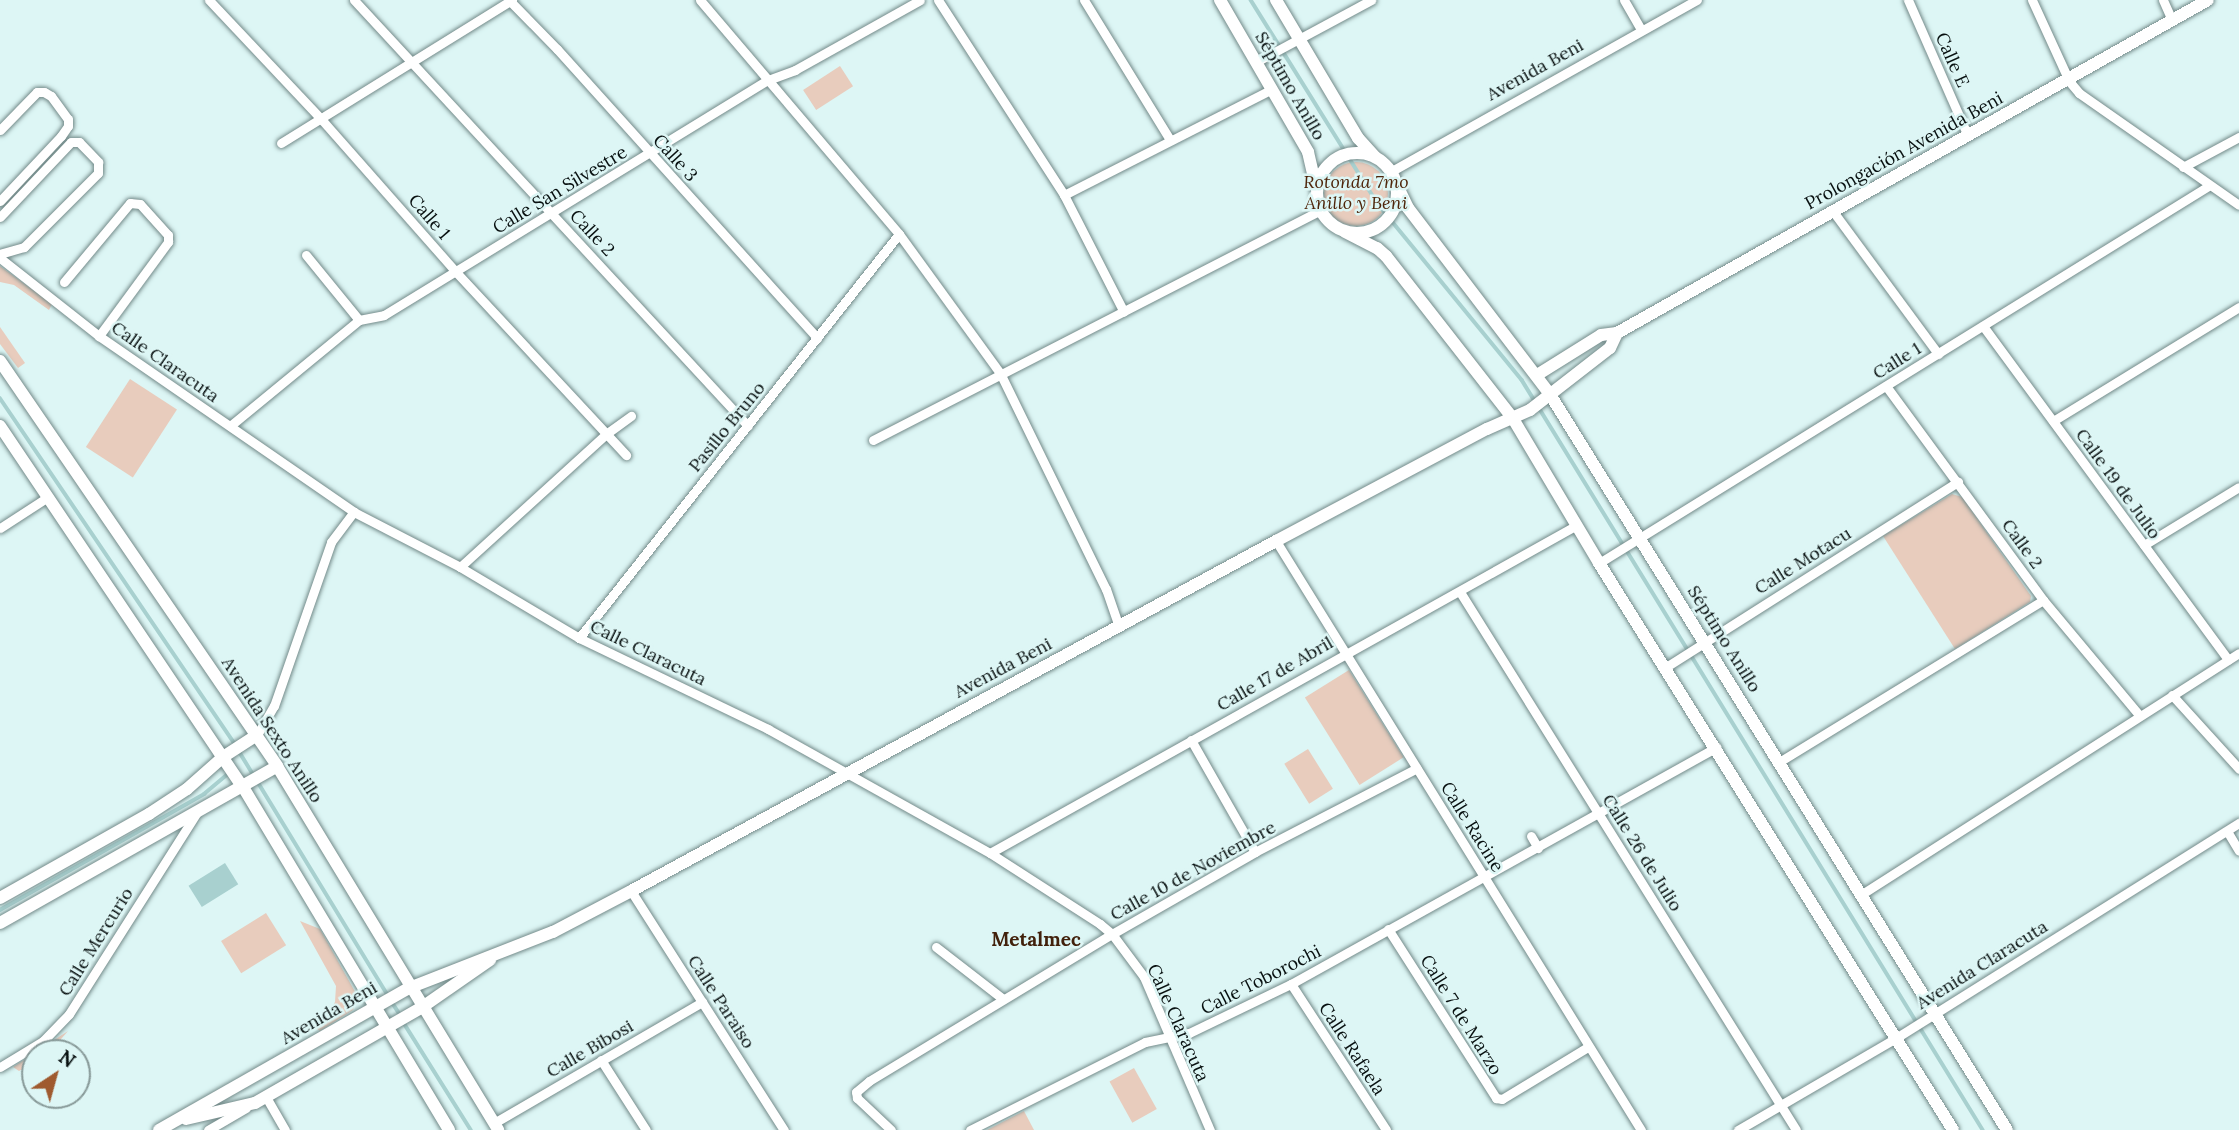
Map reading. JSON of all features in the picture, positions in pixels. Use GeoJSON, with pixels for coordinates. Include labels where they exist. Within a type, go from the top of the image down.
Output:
{"type":"FeatureCollection","features":[{"type":"Feature","properties":{"kind":"main road","name":"Séptimo Anillo"},"geometry":{"type":"LineString","coordinates":[[1220,0],[1308,152],[1317,194]]}},
{"type":"Feature","properties":{"kind":"main road","name":"Séptimo Anillo"},"geometry":{"type":"LineString","coordinates":[[1276,0],[1357,138],[1378,160]]}},
{"type":"Feature","properties":{"kind":"main road","name":"Prolongación Avenida Beni"},"geometry":{"type":"LineString","coordinates":[[1537,375],[1601,335],[1617,333],[1967,134],[2070,81],[2208,0]]}},
{"type":"Feature","properties":{"kind":"main road"},"geometry":{"type":"LineString","coordinates":[[1345,232],[1364,232],[1384,222],[1393,210],[1396,191],[1392,175],[1378,160],[1359,154],[1342,156],[1323,171],[1317,194],[1321,210],[1334,226],[1345,232],[1382,251],[1512,417],[1599,562],[1953,1130]]}},
{"type":"Feature","properties":{"kind":"main road","name":"Séptimo Anillo"},"geometry":{"type":"LineString","coordinates":[[1392,175],[1408,208],[1537,375],[1547,399],[1699,645],[1779,762],[1862,894],[1929,1016],[2007,1130]]}},
{"type":"Feature","properties":{"kind":"main road","name":"Prolongación Avenida Beni"},"geometry":{"type":"LineString","coordinates":[[1512,417],[1547,399],[1610,348],[1617,333]]}},
{"type":"Feature","properties":{"kind":"main road","name":"Avenida Sexto Anillo"},"geometry":{"type":"LineString","coordinates":[[1,363],[273,768],[418,1009],[496,1126]]}},
{"type":"Feature","properties":{"kind":"main road","name":"Avenida Beni"},"geometry":{"type":"LineString","coordinates":[[159,1130],[407,989],[553,932],[1276,541],[1512,417]]}},
{"type":"Feature","properties":{"kind":"main road"},"geometry":{"type":"LineString","coordinates":[[0,426],[247,785],[449,1130]]}},
{"type":"Feature","properties":{"kind":"main road"},"geometry":{"type":"LineString","coordinates":[[0,898],[149,814],[187,789],[227,754],[253,738]]}},
{"type":"Feature","properties":{"kind":"main road"},"geometry":{"type":"LineString","coordinates":[[0,923],[273,768]]}},
{"type":"Feature","properties":{"kind":"main road","name":"Avenida Beni"},"geometry":{"type":"LineString","coordinates":[[172,1122],[260,1100],[418,1009],[510,947]]}},
{"type":"Feature","properties":{"kind":"street","name":"Calle 1"},"geometry":{"type":"LineString","coordinates":[[209,0],[323,120],[456,272],[626,455]]}},
{"type":"Feature","properties":{"kind":"street","name":"Calle 2"},"geometry":{"type":"LineString","coordinates":[[354,0],[748,426]]}},
{"type":"Feature","properties":{"kind":"street"},"geometry":{"type":"LineString","coordinates":[[281,143],[323,120],[409,61],[510,0]]}},
{"type":"Feature","properties":{"kind":"street","name":"Calle 3"},"geometry":{"type":"LineString","coordinates":[[510,0],[817,338]]}},
{"type":"Feature","properties":{"kind":"street"},"geometry":{"type":"LineString","coordinates":[[700,0],[899,234],[999,373],[1106,589],[1119,626]]}},
{"type":"Feature","properties":{"kind":"street","name":"Calle San Silvestre"},"geometry":{"type":"LineString","coordinates":[[230,426],[359,320],[384,314],[650,155],[768,80],[795,70],[920,0]]}},
{"type":"Feature","properties":{"kind":"street"},"geometry":{"type":"LineString","coordinates":[[938,0],[1064,195],[1124,312]]}},
{"type":"Feature","properties":{"kind":"street"},"geometry":{"type":"LineString","coordinates":[[1084,0],[1170,140]]}},
{"type":"Feature","properties":{"kind":"street"},"geometry":{"type":"LineString","coordinates":[[1256,62],[1371,0]]}},
{"type":"Feature","properties":{"kind":"street"},"geometry":{"type":"LineString","coordinates":[[1624,0],[1641,30]]}},
{"type":"Feature","properties":{"kind":"street","name":"Avenida Beni"},"geometry":{"type":"LineString","coordinates":[[1392,175],[1697,0]]}},
{"type":"Feature","properties":{"kind":"street","name":"Calle E"},"geometry":{"type":"LineString","coordinates":[[1909,0],[1967,134]]}},
{"type":"Feature","properties":{"kind":"street"},"geometry":{"type":"LineString","coordinates":[[2032,0],[2070,81],[2086,99],[2239,205]]}},
{"type":"Feature","properties":{"kind":"street"},"geometry":{"type":"LineString","coordinates":[[2163,0],[2172,20]]}},
{"type":"Feature","properties":{"kind":"street"},"geometry":{"type":"LineString","coordinates":[[1064,195],[1272,89]]}},
{"type":"Feature","properties":{"kind":"street"},"geometry":{"type":"LineString","coordinates":[[0,130],[37,92],[51,96],[68,119],[68,125],[61,136],[0,201]]}},
{"type":"Feature","properties":{"kind":"street"},"geometry":{"type":"LineString","coordinates":[[2183,167],[2239,136]]}},
{"type":"Feature","properties":{"kind":"street"},"geometry":{"type":"LineString","coordinates":[[0,217],[71,142],[79,142],[98,162],[98,173],[24,247],[0,256]]}},
{"type":"Feature","properties":{"kind":"street","name":"Calle 1"},"geometry":{"type":"LineString","coordinates":[[1599,562],[2210,185]]}},
{"type":"Feature","properties":{"kind":"street"},"geometry":{"type":"LineString","coordinates":[[64,282],[130,203],[140,204],[168,235],[168,242],[99,336]]}},
{"type":"Feature","properties":{"kind":"street"},"geometry":{"type":"LineString","coordinates":[[873,440],[1321,210]]}},
{"type":"Feature","properties":{"kind":"street"},"geometry":{"type":"LineString","coordinates":[[1832,210],[1938,354]]}},
{"type":"Feature","properties":{"kind":"street","name":"Pasillo Bruno"},"geometry":{"type":"LineString","coordinates":[[579,638],[899,234]]}},
{"type":"Feature","properties":{"kind":"street"},"geometry":{"type":"LineString","coordinates":[[306,254],[359,320]]}},
{"type":"Feature","properties":{"kind":"street","name":"Calle Claracuta"},"geometry":{"type":"LineString","coordinates":[[0,256],[99,336],[354,512],[460,567],[579,638],[768,729],[990,853],[1112,934],[1144,977],[1210,1130]]}},
{"type":"Feature","properties":{"kind":"street"},"geometry":{"type":"LineString","coordinates":[[2053,421],[2239,307]]}},
{"type":"Feature","properties":{"kind":"street","name":"Calle 19 de Julio"},"geometry":{"type":"LineString","coordinates":[[1983,326],[2228,660]]}},
{"type":"Feature","properties":{"kind":"street","name":"Calle 2"},"geometry":{"type":"LineString","coordinates":[[1886,386],[2043,600],[2139,715]]}},
{"type":"Feature","properties":{"kind":"street"},"geometry":{"type":"LineString","coordinates":[[460,567],[606,434],[631,416]]}},
{"type":"Feature","properties":{"kind":"street","name":"Calle Motacu"},"geometry":{"type":"LineString","coordinates":[[1666,667],[1958,482]]}},
{"type":"Feature","properties":{"kind":"street"},"geometry":{"type":"LineString","coordinates":[[2144,545],[2239,487]]}},
{"type":"Feature","properties":{"kind":"street"},"geometry":{"type":"LineString","coordinates":[[0,528],[48,497]]}},
{"type":"Feature","properties":{"kind":"street"},"geometry":{"type":"LineString","coordinates":[[253,738],[274,706],[331,542],[354,512]]}},
{"type":"Feature","properties":{"kind":"street","name":"Calle 17 de Abril"},"geometry":{"type":"LineString","coordinates":[[990,853],[1577,525]]}},
{"type":"Feature","properties":{"kind":"street","name":"Calle Racine"},"geometry":{"type":"LineString","coordinates":[[1276,541],[1641,1130]]}},
{"type":"Feature","properties":{"kind":"street","name":"Calle 26 de Julio"},"geometry":{"type":"LineString","coordinates":[[1460,592],[1796,1130]]}},
{"type":"Feature","properties":{"kind":"street"},"geometry":{"type":"LineString","coordinates":[[1779,762],[2043,600]]}},
{"type":"Feature","properties":{"kind":"street"},"geometry":{"type":"LineString","coordinates":[[1862,894],[2239,653]]}},
{"type":"Feature","properties":{"kind":"street"},"geometry":{"type":"LineString","coordinates":[[2172,695],[2239,769]]}},
{"type":"Feature","properties":{"kind":"street"},"geometry":{"type":"LineString","coordinates":[[1191,740],[1255,852]]}},
{"type":"Feature","properties":{"kind":"street","name":"Calle Toborochi"},"geometry":{"type":"LineString","coordinates":[[970,1130],[1145,1042],[1189,1034],[1291,984],[1716,747]]}},
{"type":"Feature","properties":{"kind":"street","name":"Calle 10 de Noviembre"},"geometry":{"type":"LineString","coordinates":[[891,1130],[857,1098],[856,1092],[861,1087],[1112,934],[1255,852],[1417,768]]}},
{"type":"Feature","properties":{"kind":"street","name":"Calle Mercurio"},"geometry":{"type":"LineString","coordinates":[[0,1067],[43,1041],[69,1014],[197,812]]}},
{"type":"Feature","properties":{"kind":"street","name":"Avenida Claracuta"},"geometry":{"type":"LineString","coordinates":[[1738,1130],[1896,1038],[2239,823]]}},
{"type":"Feature","properties":{"kind":"street"},"geometry":{"type":"LineString","coordinates":[[2227,831],[2239,851]]}},
{"type":"Feature","properties":{"kind":"street"},"geometry":{"type":"LineString","coordinates":[[1531,836],[1538,848]]}},
{"type":"Feature","properties":{"kind":"street","name":"Calle Paraiso"},"geometry":{"type":"LineString","coordinates":[[631,891],[784,1130]]}},
{"type":"Feature","properties":{"kind":"street","name":"Calle 7 de Marzo"},"geometry":{"type":"LineString","coordinates":[[1388,929],[1496,1098],[1502,1099],[1588,1047]]}},
{"type":"Feature","properties":{"kind":"street"},"geometry":{"type":"LineString","coordinates":[[936,947],[1003,999]]}},
{"type":"Feature","properties":{"kind":"street","name":"Calle Rafaela"},"geometry":{"type":"LineString","coordinates":[[1291,984],[1386,1130]]}},
{"type":"Feature","properties":{"kind":"street","name":"Calle Bibosi"},"geometry":{"type":"LineString","coordinates":[[496,1126],[601,1060],[702,1002]]}},
{"type":"Feature","properties":{"kind":"street"},"geometry":{"type":"LineString","coordinates":[[601,1060],[646,1130]]}},
{"type":"Feature","properties":{"kind":"street"},"geometry":{"type":"LineString","coordinates":[[260,1100],[285,1130]]}},
{"type":"Feature","properties":{"kind":"street","name":"Avenida Beni"},"geometry":{"type":"LineString","coordinates":[[208,1130],[260,1100]]}},
{"type":"Feature","properties":{"kind":"green space"},"geometry":{"type":"Polygon","coordinates":[[[840,66],[853,86],[816,110],[803,90],[840,66]]]}},
{"type":"Feature","properties":{"kind":"green space","name":"Rotonda 7mo Anillo y Beni"},"geometry":{"type":"Polygon","coordinates":[[[1356,162],[1368,164],[1379,171],[1386,182],[1386,206],[1379,217],[1368,224],[1356,226],[1344,224],[1333,217],[1326,206],[1324,194],[1326,182],[1333,171],[1344,164],[1356,162]]]}},
{"type":"Feature","properties":{"kind":"green space"},"geometry":{"type":"Polygon","coordinates":[[[0,266],[52,304],[49,310],[14,285],[0,282],[0,266]]]}},
{"type":"Feature","properties":{"kind":"green space"},"geometry":{"type":"Polygon","coordinates":[[[0,327],[25,363],[18,368],[0,344],[0,327]]]}},
{"type":"Feature","properties":{"kind":"green space"},"geometry":{"type":"Polygon","coordinates":[[[130,379],[177,409],[133,477],[86,447],[130,379]]]}},
{"type":"Feature","properties":{"kind":"green space"},"geometry":{"type":"Polygon","coordinates":[[[1952,494],[1962,497],[2031,596],[2030,602],[1955,649],[1883,536],[1952,494]]]}},
{"type":"Feature","properties":{"kind":"green space"},"geometry":{"type":"Polygon","coordinates":[[[1349,670],[1404,757],[1359,785],[1305,698],[1349,670]]]}},
{"type":"Feature","properties":{"kind":"green space"},"geometry":{"type":"Polygon","coordinates":[[[1308,749],[1333,789],[1309,804],[1284,764],[1308,749]]]}},
{"type":"Feature","properties":{"kind":"green space"},"geometry":{"type":"Polygon","coordinates":[[[266,913],[286,945],[241,973],[221,941],[266,913]]]}},
{"type":"Feature","properties":{"kind":"green space"},"geometry":{"type":"Polygon","coordinates":[[[300,921],[320,929],[358,997],[353,1010],[320,1031],[312,1026],[330,1011],[335,1002],[336,986],[300,921]]]}},
{"type":"Feature","properties":{"kind":"green space"},"geometry":{"type":"Polygon","coordinates":[[[21,1062],[21,1070],[13,1067],[21,1062]]]}},
{"type":"Feature","properties":{"kind":"green space"},"geometry":{"type":"Polygon","coordinates":[[[1134,1068],[1157,1109],[1132,1123],[1110,1082],[1134,1068]]]}},
{"type":"Feature","properties":{"kind":"green space"},"geometry":{"type":"Polygon","coordinates":[[[1024,1111],[1034,1130],[987,1130],[1024,1111]]]}},
{"type":"Feature","properties":{"kind":"water"},"geometry":{"type":"Polygon","coordinates":[[[225,863],[238,884],[202,907],[189,886],[225,863]]]}},
{"type":"Feature","properties":{"kind":"waterway"},"geometry":{"type":"LineString","coordinates":[[1251,0],[1378,204],[1522,380],[1983,1130]]}},
{"type":"Feature","properties":{"kind":"waterway"},"geometry":{"type":"LineString","coordinates":[[0,398],[235,744]]}},
{"type":"Feature","properties":{"kind":"waterway"},"geometry":{"type":"LineString","coordinates":[[239,751],[388,995]]}},
{"type":"Feature","properties":{"kind":"waterway"},"geometry":{"type":"LineString","coordinates":[[0,910],[204,794],[228,774]]}},
{"type":"Feature","properties":{"kind":"waterway"},"geometry":{"type":"LineString","coordinates":[[392,1002],[401,1016]]}},
{"type":"Feature","properties":{"kind":"waterway"},"geometry":{"type":"LineString","coordinates":[[404,1023],[471,1130]]}},
{"type":"Feature","properties":{"kind":"district","name":"Metalmec"},"geometry":{"type":"Point","coordinates":[1036,940]}}]}
